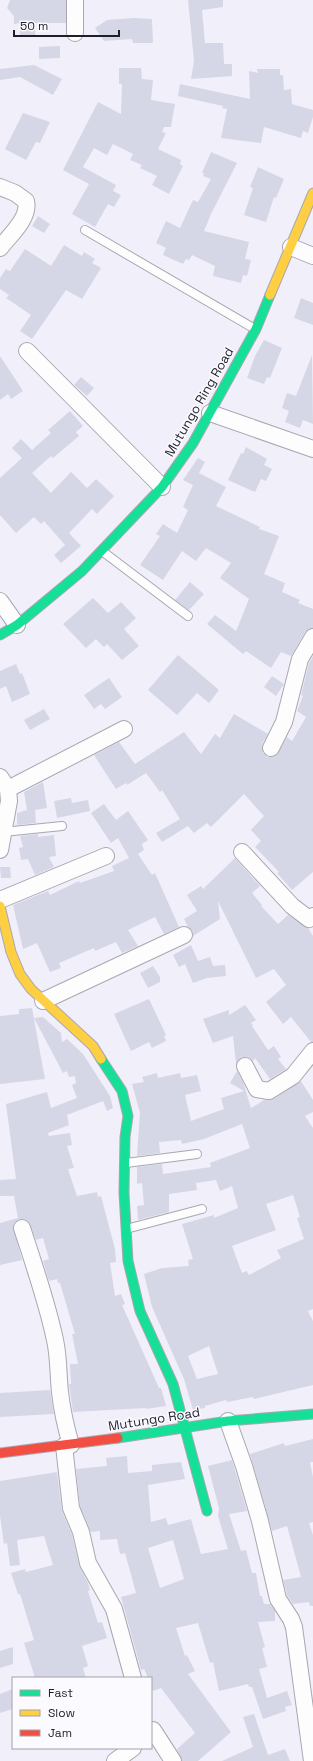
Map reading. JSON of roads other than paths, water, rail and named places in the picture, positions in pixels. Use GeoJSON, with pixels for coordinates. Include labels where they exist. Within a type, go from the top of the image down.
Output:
{"type":"FeatureCollection","features":[{"type":"Feature","properties":{"kind":"street"},"geometry":{"type":"LineString","coordinates":[[75,0],[75,33]]}},
{"type":"Feature","properties":{"kind":"street"},"geometry":{"type":"LineString","coordinates":[[0,187],[15,193],[26,201],[28,209],[0,248]]}},
{"type":"Feature","properties":{"kind":"street","name":"Mutungo Ring Road"},"geometry":{"type":"LineString","coordinates":[[0,634],[17,625],[82,571],[162,487],[193,443],[256,329],[313,193]]}},
{"type":"Feature","properties":{"kind":"street"},"geometry":{"type":"LineString","coordinates":[[290,247],[313,256]]}},
{"type":"Feature","properties":{"kind":"street"},"geometry":{"type":"LineString","coordinates":[[27,351],[162,487]]}},
{"type":"Feature","properties":{"kind":"street"},"geometry":{"type":"LineString","coordinates":[[210,413],[313,448]]}},
{"type":"Feature","properties":{"kind":"street"},"geometry":{"type":"LineString","coordinates":[[0,601],[17,625]]}},
{"type":"Feature","properties":{"kind":"street"},"geometry":{"type":"LineString","coordinates":[[271,748],[284,722],[300,659],[313,637]]}},
{"type":"Feature","properties":{"kind":"street"},"geometry":{"type":"LineString","coordinates":[[0,850],[9,801],[4,783],[124,729]]}},
{"type":"Feature","properties":{"kind":"street"},"geometry":{"type":"LineString","coordinates":[[242,852],[292,906],[312,920]]}},
{"type":"Feature","properties":{"kind":"street"},"geometry":{"type":"LineString","coordinates":[[0,900],[106,856]]}},
{"type":"Feature","properties":{"kind":"street"},"geometry":{"type":"LineString","coordinates":[[0,906],[10,952],[20,974],[31,989],[43,1001],[93,1046],[122,1091],[128,1116],[125,1163],[128,1261],[140,1311],[173,1384],[207,1511]]}},
{"type":"Feature","properties":{"kind":"street"},"geometry":{"type":"LineString","coordinates":[[43,1001],[184,935]]}},
{"type":"Feature","properties":{"kind":"street"},"geometry":{"type":"LineString","coordinates":[[245,1066],[257,1089],[269,1091],[294,1076],[313,1051]]}},
{"type":"Feature","properties":{"kind":"street"},"geometry":{"type":"LineString","coordinates":[[22,1228],[46,1303],[55,1339],[59,1363],[60,1390],[67,1446],[71,1508],[81,1532],[88,1563],[114,1609],[133,1677]]}},
{"type":"Feature","properties":{"kind":"street","name":"Mutungo Road"},"geometry":{"type":"LineString","coordinates":[[0,1453],[67,1446],[228,1421],[313,1414]]}},
{"type":"Feature","properties":{"kind":"street"},"geometry":{"type":"LineString","coordinates":[[228,1421],[244,1466],[260,1521],[278,1599],[282,1608],[291,1619],[294,1627],[312,1761]]}},
{"type":"Feature","properties":{"kind":"street"},"geometry":{"type":"LineString","coordinates":[[152,1728],[173,1761]]}},
{"type":"Feature","properties":{"kind":"street"},"geometry":{"type":"LineString","coordinates":[[115,1761],[132,1749]]}},
{"type":"Feature","properties":{"kind":"lane"},"geometry":{"type":"LineString","coordinates":[[85,230],[256,329]]}},
{"type":"Feature","properties":{"kind":"lane"},"geometry":{"type":"LineString","coordinates":[[102,550],[188,616]]}},
{"type":"Feature","properties":{"kind":"lane"},"geometry":{"type":"LineString","coordinates":[[3,832],[62,826]]}},
{"type":"Feature","properties":{"kind":"lane"},"geometry":{"type":"LineString","coordinates":[[125,1163],[197,1154]]}},
{"type":"Feature","properties":{"kind":"lane"},"geometry":{"type":"LineString","coordinates":[[126,1229],[202,1209]]}}]}
